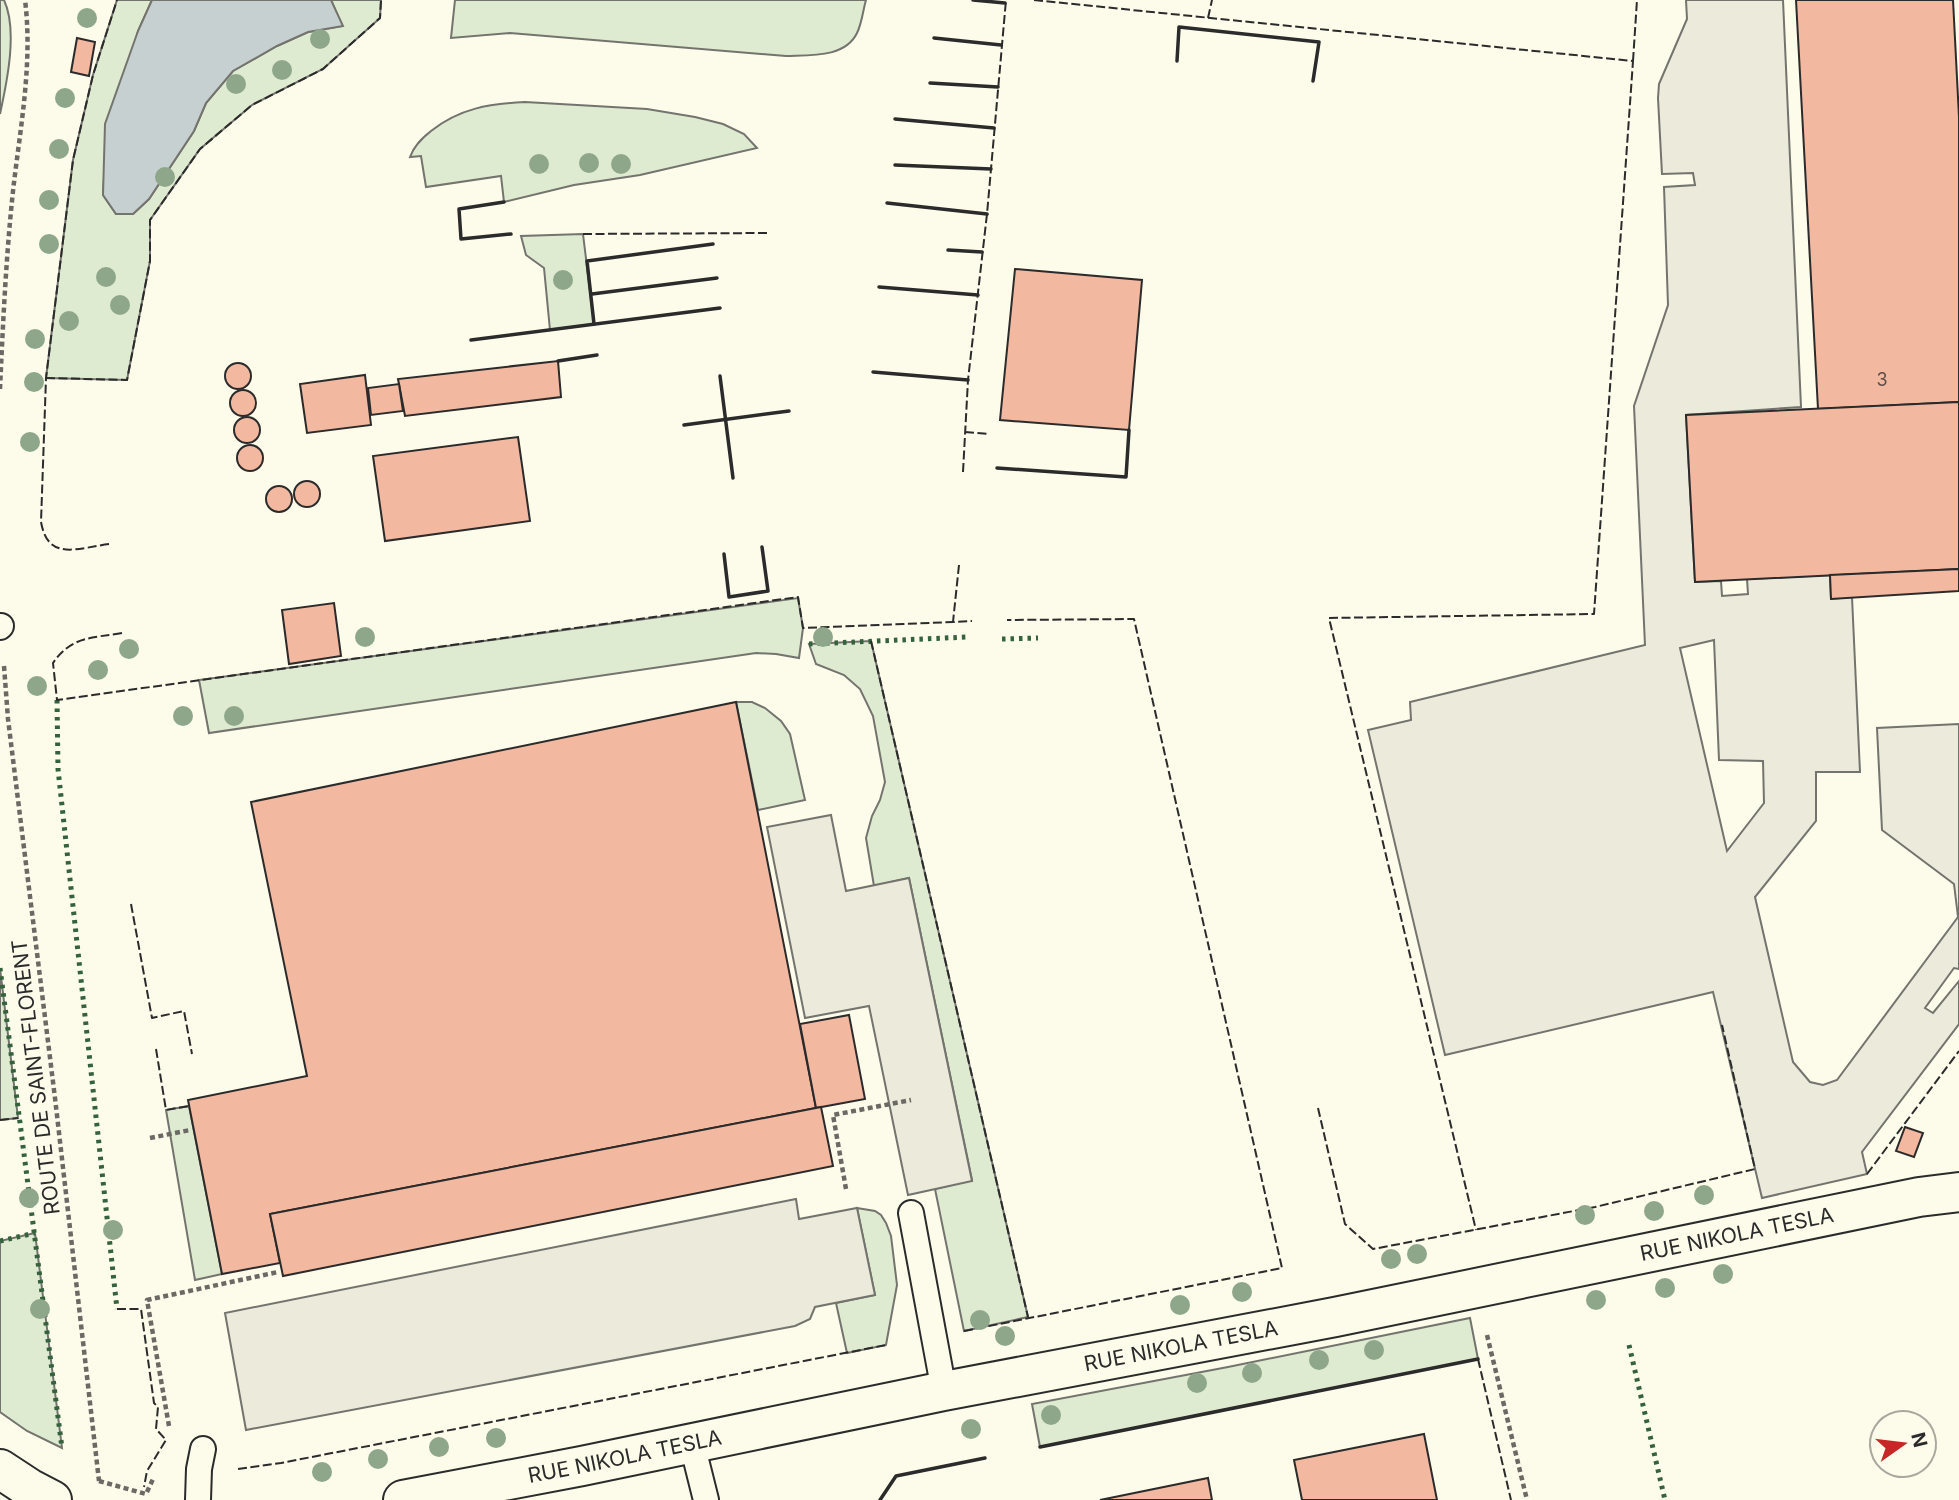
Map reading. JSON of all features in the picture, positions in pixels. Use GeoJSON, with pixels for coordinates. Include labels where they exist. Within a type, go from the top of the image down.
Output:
{"type":"FeatureCollection","features":[{"type":"Feature","properties":{"kind":"street","name":"RUE NIKOLA TESLA"},"geometry":{"type":"LineString","coordinates":[[403,1500],[485,1492],[692,1444],[944,1391],[1335,1317],[1919,1197],[1959,1192]]}},
{"type":"Feature","properties":{"kind":"street"},"geometry":{"type":"LineString","coordinates":[[0,1469],[52,1500]]}},
{"type":"Feature","properties":{"kind":"lane"},"geometry":{"type":"LineString","coordinates":[[911,1213],[944,1391]]}},
{"type":"Feature","properties":{"kind":"lane"},"geometry":{"type":"LineString","coordinates":[[692,1444],[706,1500]]}},
{"type":"Feature","properties":{"kind":"lane"},"geometry":{"type":"LineString","coordinates":[[198,1500],[203,1449]]}},
{"type":"Feature","properties":{"kind":"path"},"geometry":{"type":"LineString","coordinates":[[0,389],[12,196],[27,65],[28,23],[25,0]]}},
{"type":"Feature","properties":{"kind":"path","name":"ROUTE DE SAINT-FLORENT"},"geometry":{"type":"LineString","coordinates":[[1,626],[8,719],[100,1490]]}},
{"type":"Feature","properties":{"kind":"path"},"geometry":{"type":"LineString","coordinates":[[846,1189],[833,1115],[911,1100]]}},
{"type":"Feature","properties":{"kind":"path"},"geometry":{"type":"LineString","coordinates":[[150,1138],[190,1130]]}},
{"type":"Feature","properties":{"kind":"path"},"geometry":{"type":"LineString","coordinates":[[169,1427],[147,1300],[278,1272]]}},
{"type":"Feature","properties":{"kind":"path"},"geometry":{"type":"LineString","coordinates":[[1476,1287],[1527,1500]]}},
{"type":"Feature","properties":{"kind":"path"},"geometry":{"type":"LineString","coordinates":[[99,1481],[146,1494],[156,1473]]}},
{"type":"Feature","properties":{"kind":"green space"},"geometry":{"type":"Polygon","coordinates":[[[0,0],[4,0],[8,12],[11,41],[0,114],[0,0]]]}},
{"type":"Feature","properties":{"kind":"green space"},"geometry":{"type":"Polygon","coordinates":[[[117,0],[152,0],[138,31],[105,161],[103,195],[116,214],[133,214],[149,199],[194,131],[206,103],[233,71],[308,32],[342,26],[331,0],[381,0],[380,18],[323,69],[252,105],[200,149],[150,220],[150,261],[127,380],[46,378],[73,160],[93,75],[117,0]]]}},
{"type":"Feature","properties":{"kind":"green space"},"geometry":{"type":"Polygon","coordinates":[[[455,0],[866,0],[857,33],[844,47],[826,54],[786,56],[510,33],[451,38],[455,0]]]}},
{"type":"Feature","properties":{"kind":"green space"},"geometry":{"type":"Polygon","coordinates":[[[525,102],[647,109],[695,117],[723,124],[744,134],[757,148],[504,202],[501,176],[426,187],[421,156],[410,157],[427,134],[464,112],[499,104],[525,102]]]}},
{"type":"Feature","properties":{"kind":"green space"},"geometry":{"type":"Polygon","coordinates":[[[583,234],[594,324],[550,330],[544,268],[526,255],[521,236],[583,234]]]}},
{"type":"Feature","properties":{"kind":"green space"},"geometry":{"type":"Polygon","coordinates":[[[798,598],[803,628],[799,658],[756,653],[209,733],[199,680],[798,598]]]}},
{"type":"Feature","properties":{"kind":"green space"},"geometry":{"type":"Polygon","coordinates":[[[871,641],[1028,1317],[964,1331],[935,1189],[972,1180],[909,878],[874,886],[866,838],[885,782],[873,716],[860,689],[844,675],[816,664],[809,644],[871,641]]]}},
{"type":"Feature","properties":{"kind":"green space"},"geometry":{"type":"Polygon","coordinates":[[[736,702],[752,702],[765,708],[781,721],[790,734],[805,800],[758,810],[736,702]]]}},
{"type":"Feature","properties":{"kind":"green space"},"geometry":{"type":"Polygon","coordinates":[[[0,968],[18,1118],[0,1120],[0,968]]]}},
{"type":"Feature","properties":{"kind":"green space"},"geometry":{"type":"Polygon","coordinates":[[[189,1106],[222,1274],[195,1280],[166,1110],[189,1106]]]}},
{"type":"Feature","properties":{"kind":"green space"},"geometry":{"type":"Polygon","coordinates":[[[857,1208],[875,1211],[886,1223],[891,1236],[897,1285],[886,1345],[847,1353],[836,1303],[875,1295],[857,1208]]]}},
{"type":"Feature","properties":{"kind":"green space"},"geometry":{"type":"Polygon","coordinates":[[[35,1233],[62,1448],[27,1431],[0,1412],[0,1241],[35,1233]]]}},
{"type":"Feature","properties":{"kind":"green space"},"geometry":{"type":"Polygon","coordinates":[[[1470,1318],[1478,1359],[1040,1447],[1032,1404],[1470,1318]]]}},
{"type":"Feature","properties":{"kind":"shaded area"},"geometry":{"type":"Polygon","coordinates":[[[152,0],[331,0],[343,26],[308,32],[233,71],[206,103],[194,131],[149,199],[133,214],[116,214],[103,195],[105,124],[138,31],[152,0]]]}},
{"type":"Feature","properties":{"kind":"shaded area"},"geometry":{"type":"Polygon","coordinates":[[[1686,0],[1783,0],[1801,407],[1686,415],[1695,582],[1721,581],[1722,596],[1748,594],[1747,579],[1830,575],[1831,599],[1852,597],[1860,772],[1816,772],[1816,821],[1755,897],[1793,1062],[1810,1082],[1823,1085],[1837,1080],[1958,917],[1954,884],[1882,830],[1877,728],[1959,724],[1959,969],[1954,968],[1925,1008],[1933,1013],[1959,981],[1959,1024],[1862,1152],[1867,1174],[1762,1198],[1713,992],[1445,1055],[1368,730],[1411,720],[1410,702],[1645,645],[1634,406],[1668,305],[1664,187],[1695,185],[1693,173],[1662,174],[1658,98],[1659,84],[1687,19],[1686,0]],[[1714,640],[1680,648],[1727,851],[1764,803],[1763,761],[1719,760],[1714,640]]]}},
{"type":"Feature","properties":{"kind":"shaded area"},"geometry":{"type":"Polygon","coordinates":[[[831,815],[846,891],[909,878],[972,1181],[908,1195],[869,1006],[805,1018],[767,827],[831,815]]]}},
{"type":"Feature","properties":{"kind":"shaded area"},"geometry":{"type":"Polygon","coordinates":[[[796,1199],[799,1219],[857,1208],[875,1295],[815,1307],[810,1319],[795,1326],[246,1430],[225,1313],[796,1199]]]}},
{"type":"Feature","properties":{"kind":"building"},"geometry":{"type":"Polygon","coordinates":[[[1796,0],[1953,0],[1959,117],[1959,402],[1818,409],[1796,0]]]}},
{"type":"Feature","properties":{"kind":"building"},"geometry":{"type":"Polygon","coordinates":[[[77,38],[95,42],[89,76],[71,72],[77,38]]]}},
{"type":"Feature","properties":{"kind":"building"},"geometry":{"type":"Polygon","coordinates":[[[1015,269],[1142,280],[1129,430],[1000,420],[1015,269]]]}},
{"type":"Feature","properties":{"kind":"building"},"geometry":{"type":"Polygon","coordinates":[[[558,361],[561,397],[405,416],[398,379],[558,361]]]}},
{"type":"Feature","properties":{"kind":"building"},"geometry":{"type":"Polygon","coordinates":[[[238,363],[247,367],[251,376],[247,385],[238,389],[229,385],[225,376],[229,367],[238,363]]]}},
{"type":"Feature","properties":{"kind":"building"},"geometry":{"type":"Polygon","coordinates":[[[365,375],[371,425],[307,433],[300,384],[365,375]]]}},
{"type":"Feature","properties":{"kind":"building"},"geometry":{"type":"Polygon","coordinates":[[[399,384],[403,411],[371,415],[368,388],[399,384]]]}},
{"type":"Feature","properties":{"kind":"building"},"geometry":{"type":"Polygon","coordinates":[[[243,390],[252,394],[256,403],[252,412],[243,416],[234,412],[230,403],[234,394],[243,390]]]}},
{"type":"Feature","properties":{"kind":"building"},"geometry":{"type":"Polygon","coordinates":[[[1959,402],[1959,569],[1695,582],[1686,415],[1959,402]]]}},
{"type":"Feature","properties":{"kind":"building"},"geometry":{"type":"Polygon","coordinates":[[[247,417],[257,420],[260,430],[257,440],[247,443],[237,440],[234,430],[237,420],[247,417]]]}},
{"type":"Feature","properties":{"kind":"building"},"geometry":{"type":"Polygon","coordinates":[[[518,437],[530,521],[385,541],[373,456],[518,437]]]}},
{"type":"Feature","properties":{"kind":"building"},"geometry":{"type":"Polygon","coordinates":[[[250,445],[259,449],[263,458],[259,467],[250,471],[241,467],[237,458],[241,449],[250,445]]]}},
{"type":"Feature","properties":{"kind":"building"},"geometry":{"type":"Polygon","coordinates":[[[307,481],[317,484],[320,494],[317,504],[307,507],[297,504],[294,494],[297,484],[307,481]]]}},
{"type":"Feature","properties":{"kind":"building"},"geometry":{"type":"Polygon","coordinates":[[[279,486],[289,489],[292,499],[289,509],[279,512],[269,509],[266,499],[269,489],[279,486]]]}},
{"type":"Feature","properties":{"kind":"building"},"geometry":{"type":"Polygon","coordinates":[[[1959,569],[1959,591],[1831,599],[1830,575],[1959,569]]]}},
{"type":"Feature","properties":{"kind":"building"},"geometry":{"type":"Polygon","coordinates":[[[334,603],[341,656],[289,664],[282,610],[334,603]]]}},
{"type":"Feature","properties":{"kind":"building"},"geometry":{"type":"Polygon","coordinates":[[[736,702],[816,1108],[270,1214],[280,1263],[222,1274],[188,1100],[307,1076],[251,802],[736,702]]]}},
{"type":"Feature","properties":{"kind":"building"},"geometry":{"type":"Polygon","coordinates":[[[849,1015],[865,1099],[816,1108],[800,1024],[849,1015]]]}},
{"type":"Feature","properties":{"kind":"building"},"geometry":{"type":"Polygon","coordinates":[[[821,1107],[833,1166],[283,1276],[270,1214],[821,1107]]]}},
{"type":"Feature","properties":{"kind":"building"},"geometry":{"type":"Polygon","coordinates":[[[1905,1127],[1923,1133],[1914,1157],[1896,1151],[1905,1127]]]}},
{"type":"Feature","properties":{"kind":"building"},"geometry":{"type":"Polygon","coordinates":[[[1424,1434],[1437,1500],[1302,1500],[1294,1460],[1424,1434]]]}},
{"type":"Feature","properties":{"kind":"building"},"geometry":{"type":"Polygon","coordinates":[[[1208,1478],[1212,1500],[1100,1500],[1208,1478]]]}},
{"type":"Feature","properties":{"kind":"hedge"},"geometry":{"type":"LineString","coordinates":[[809,644],[968,637]]}},
{"type":"Feature","properties":{"kind":"hedge"},"geometry":{"type":"LineString","coordinates":[[1002,639],[1038,638]]}},
{"type":"Feature","properties":{"kind":"hedge"},"geometry":{"type":"LineString","coordinates":[[57,700],[58,769],[117,1309]]}},
{"type":"Feature","properties":{"kind":"hedge"},"geometry":{"type":"LineString","coordinates":[[0,968],[62,1448]]}},
{"type":"Feature","properties":{"kind":"hedge"},"geometry":{"type":"LineString","coordinates":[[0,1241],[35,1233]]}},
{"type":"Feature","properties":{"kind":"hedge"},"geometry":{"type":"LineString","coordinates":[[1629,1345],[1665,1500]]}},
{"type":"Feature","properties":{"kind":"fence"},"geometry":{"type":"LineString","coordinates":[[109,544],[66,550],[57,548],[45,535],[41,522],[46,378],[73,160],[93,75],[117,0]]}},
{"type":"Feature","properties":{"kind":"fence"},"geometry":{"type":"LineString","coordinates":[[46,378],[127,380],[150,261],[150,220],[200,149],[252,105],[323,69],[380,18],[381,0]]}},
{"type":"Feature","properties":{"kind":"fence"},"geometry":{"type":"LineString","coordinates":[[963,472],[968,380],[987,214],[1006,0]]}},
{"type":"Feature","properties":{"kind":"fence"},"geometry":{"type":"LineString","coordinates":[[1034,0],[1633,61],[1594,614],[1329,618],[1476,1230]]}},
{"type":"Feature","properties":{"kind":"fence"},"geometry":{"type":"LineString","coordinates":[[1208,18],[1212,0]]}},
{"type":"Feature","properties":{"kind":"fence"},"geometry":{"type":"LineString","coordinates":[[1633,61],[1637,0]]}},
{"type":"Feature","properties":{"kind":"fence"},"geometry":{"type":"LineString","coordinates":[[583,234],[767,233]]}},
{"type":"Feature","properties":{"kind":"fence"},"geometry":{"type":"LineString","coordinates":[[965,432],[989,434]]}},
{"type":"Feature","properties":{"kind":"fence"},"geometry":{"type":"LineString","coordinates":[[959,565],[953,622],[972,621]]}},
{"type":"Feature","properties":{"kind":"fence"},"geometry":{"type":"LineString","coordinates":[[122,633],[83,640],[60,654],[53,663],[57,700],[798,597],[803,628],[953,622]]}},
{"type":"Feature","properties":{"kind":"fence"},"geometry":{"type":"LineString","coordinates":[[964,1331],[1282,1268],[1134,619],[1007,620]]}},
{"type":"Feature","properties":{"kind":"fence"},"geometry":{"type":"LineString","coordinates":[[871,641],[1028,1317]]}},
{"type":"Feature","properties":{"kind":"fence"},"geometry":{"type":"LineString","coordinates":[[131,904],[152,1018],[184,1011],[192,1054]]}},
{"type":"Feature","properties":{"kind":"fence"},"geometry":{"type":"LineString","coordinates":[[1318,1108],[1345,1224],[1373,1249],[1595,1207],[1755,1169],[1722,1025]]}},
{"type":"Feature","properties":{"kind":"fence"},"geometry":{"type":"LineString","coordinates":[[156,1049],[166,1110],[189,1106]]}},
{"type":"Feature","properties":{"kind":"fence"},"geometry":{"type":"LineString","coordinates":[[1867,1174],[1959,1051]]}},
{"type":"Feature","properties":{"kind":"fence"},"geometry":{"type":"LineString","coordinates":[[0,1120],[18,1118]]}},
{"type":"Feature","properties":{"kind":"fence"},"geometry":{"type":"LineString","coordinates":[[117,1309],[141,1309],[154,1403],[158,1407],[156,1429],[166,1440],[147,1471],[144,1487]]}},
{"type":"Feature","properties":{"kind":"fence"},"geometry":{"type":"LineString","coordinates":[[238,1469],[281,1463],[886,1345]]}},
{"type":"Feature","properties":{"kind":"fence"},"geometry":{"type":"LineString","coordinates":[[1478,1359],[1511,1500]]}},
{"type":"Feature","properties":{"kind":"wall"},"geometry":{"type":"LineString","coordinates":[[973,0],[1005,3]]}},
{"type":"Feature","properties":{"kind":"wall"},"geometry":{"type":"LineString","coordinates":[[1177,61],[1179,27],[1319,42],[1313,81]]}},
{"type":"Feature","properties":{"kind":"wall"},"geometry":{"type":"LineString","coordinates":[[934,38],[1001,45]]}},
{"type":"Feature","properties":{"kind":"wall"},"geometry":{"type":"LineString","coordinates":[[930,83],[998,87]]}},
{"type":"Feature","properties":{"kind":"wall"},"geometry":{"type":"LineString","coordinates":[[895,119],[994,128]]}},
{"type":"Feature","properties":{"kind":"wall"},"geometry":{"type":"LineString","coordinates":[[895,165],[991,169]]}},
{"type":"Feature","properties":{"kind":"wall"},"geometry":{"type":"LineString","coordinates":[[504,202],[459,209],[461,239],[511,234]]}},
{"type":"Feature","properties":{"kind":"wall"},"geometry":{"type":"LineString","coordinates":[[887,203],[987,214]]}},
{"type":"Feature","properties":{"kind":"wall"},"geometry":{"type":"LineString","coordinates":[[594,324],[587,261],[713,244]]}},
{"type":"Feature","properties":{"kind":"wall"},"geometry":{"type":"LineString","coordinates":[[948,250],[982,252]]}},
{"type":"Feature","properties":{"kind":"wall"},"geometry":{"type":"LineString","coordinates":[[592,294],[717,278]]}},
{"type":"Feature","properties":{"kind":"wall"},"geometry":{"type":"LineString","coordinates":[[879,287],[978,295]]}},
{"type":"Feature","properties":{"kind":"wall"},"geometry":{"type":"LineString","coordinates":[[471,340],[720,308]]}},
{"type":"Feature","properties":{"kind":"wall"},"geometry":{"type":"LineString","coordinates":[[558,361],[597,355]]}},
{"type":"Feature","properties":{"kind":"wall"},"geometry":{"type":"LineString","coordinates":[[873,372],[968,380]]}},
{"type":"Feature","properties":{"kind":"wall"},"geometry":{"type":"LineString","coordinates":[[720,376],[733,478]]}},
{"type":"Feature","properties":{"kind":"wall"},"geometry":{"type":"LineString","coordinates":[[684,425],[789,411]]}},
{"type":"Feature","properties":{"kind":"wall"},"geometry":{"type":"LineString","coordinates":[[997,468],[1126,477],[1129,430]]}},
{"type":"Feature","properties":{"kind":"wall"},"geometry":{"type":"LineString","coordinates":[[724,554],[729,597],[768,591],[762,547]]}},
{"type":"Feature","properties":{"kind":"wall"},"geometry":{"type":"LineString","coordinates":[[1040,1447],[1478,1359]]}},
{"type":"Feature","properties":{"kind":"wall"},"geometry":{"type":"LineString","coordinates":[[880,1500],[896,1476],[985,1458]]}}]}
